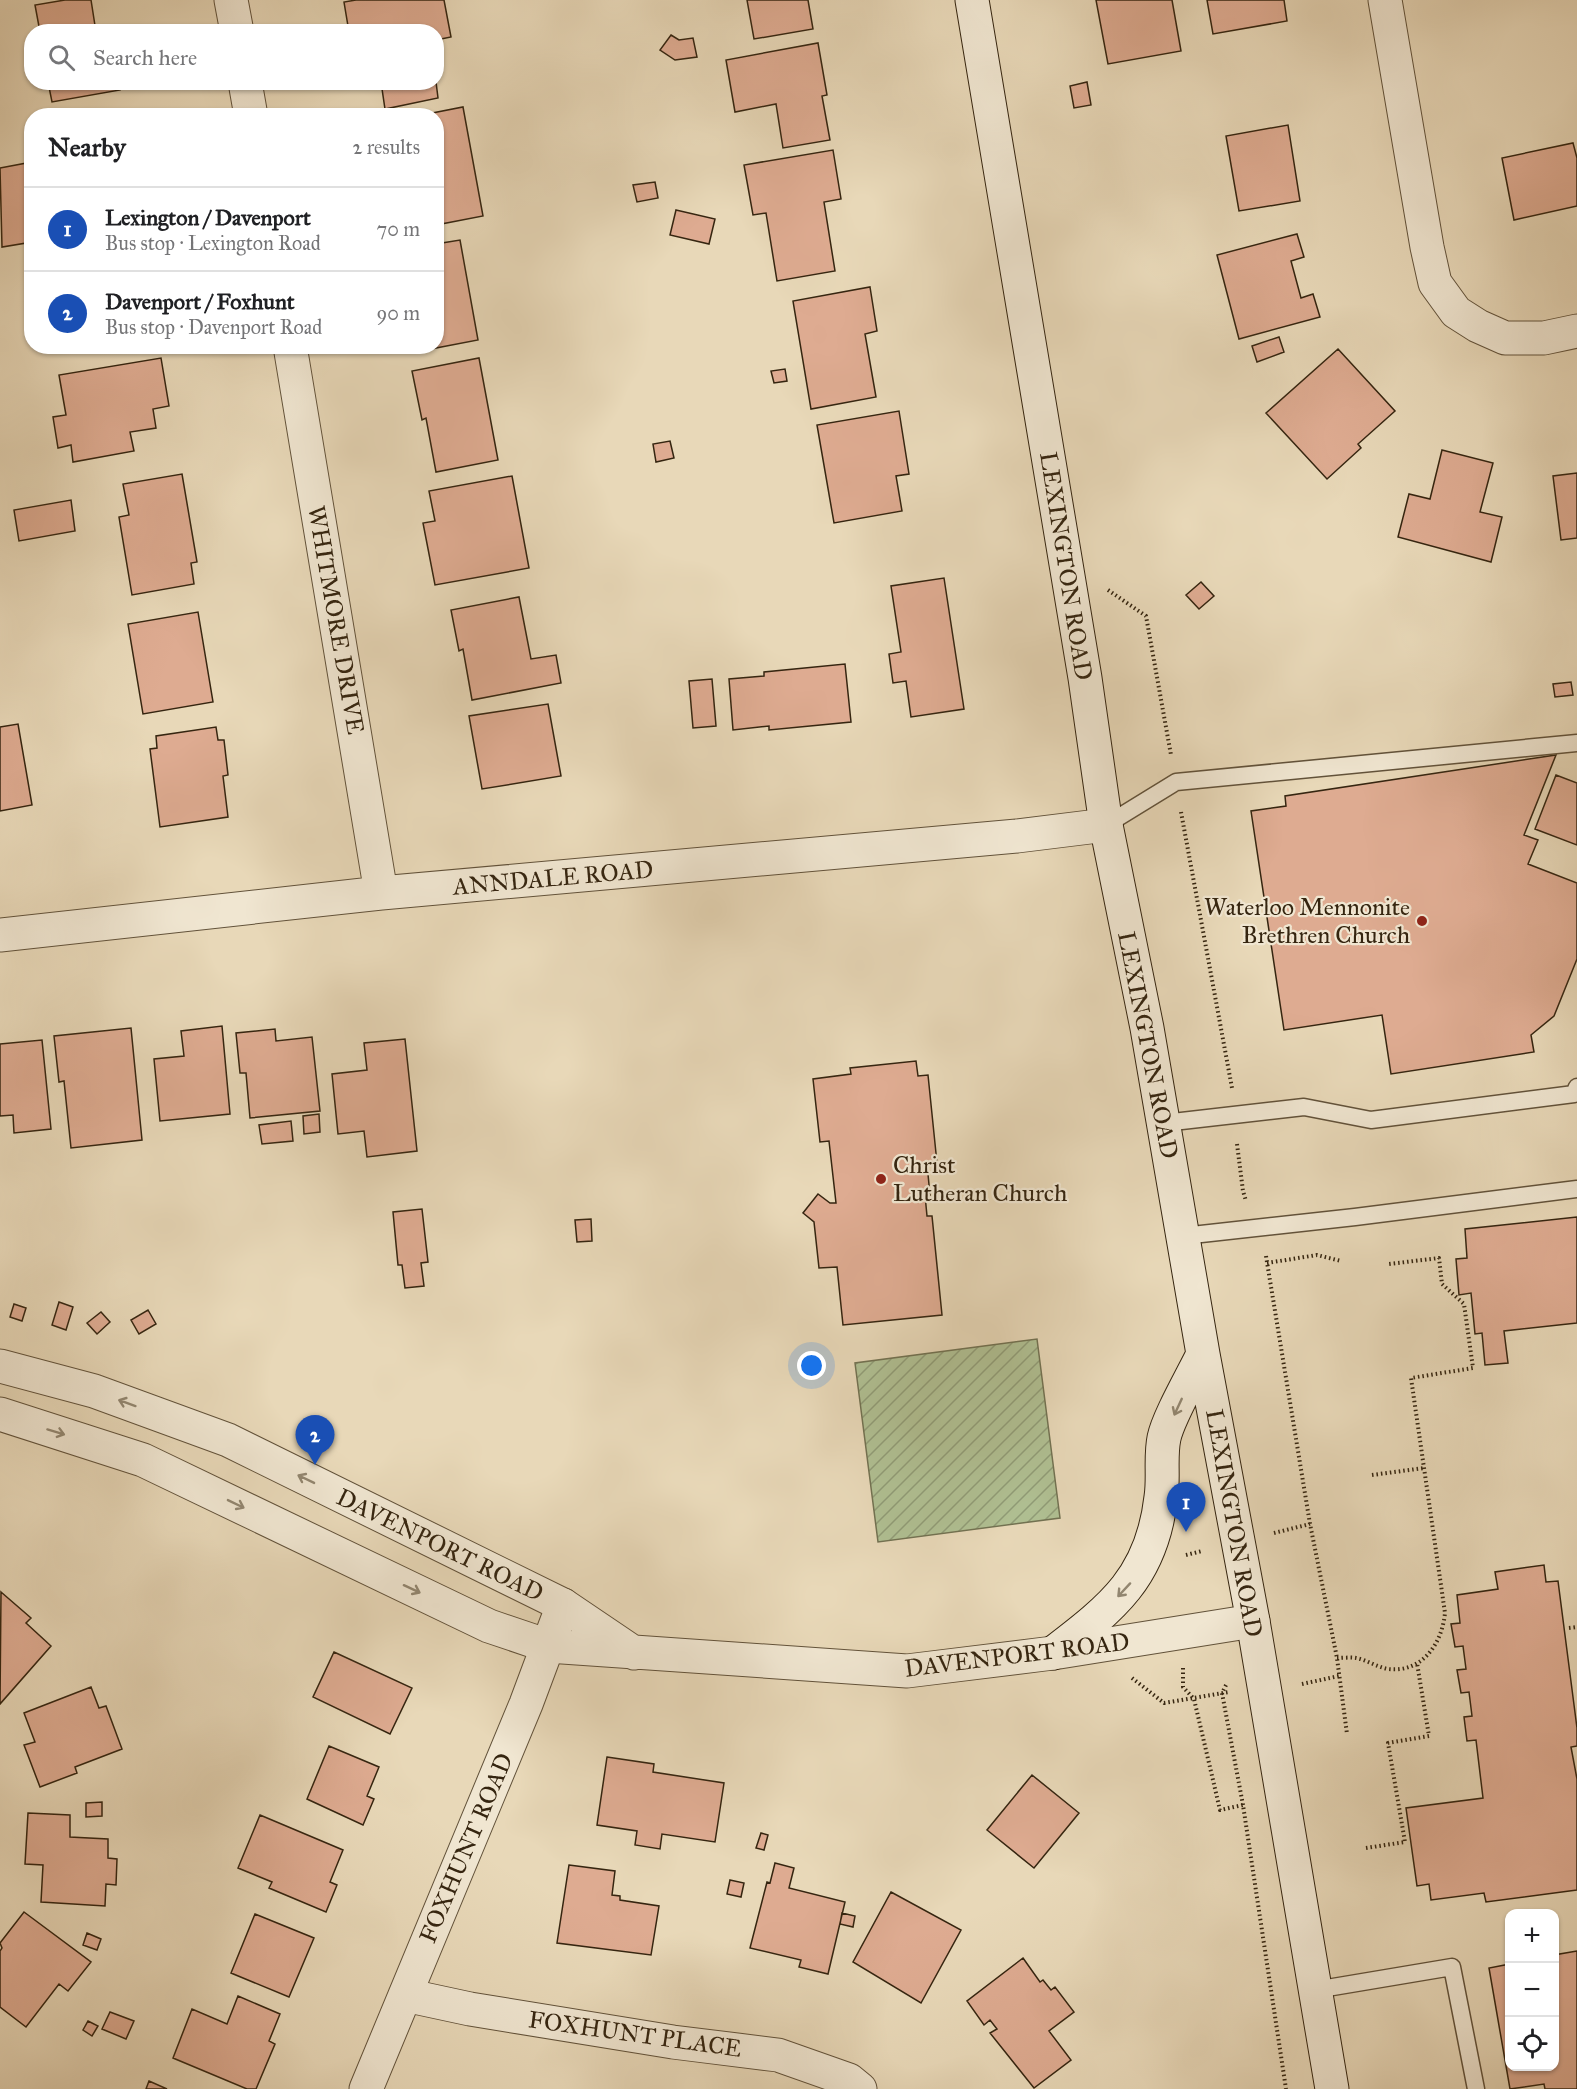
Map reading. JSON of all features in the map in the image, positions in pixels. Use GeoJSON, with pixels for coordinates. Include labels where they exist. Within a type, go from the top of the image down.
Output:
{"type":"FeatureCollection","features":[{"type":"Feature","properties":{"kind":"street"},"geometry":{"type":"LineString","coordinates":[[231,0],[236,24]]}},
{"type":"Feature","properties":{"kind":"street","name":"LEXINGTON ROAD"},"geometry":{"type":"LineString","coordinates":[[972,0],[1085,678],[1106,825],[1164,1123],[1203,1354],[1253,1621],[1332,2089]]}},
{"type":"Feature","properties":{"kind":"street"},"geometry":{"type":"LineString","coordinates":[[1385,0],[1427,247],[1436,283],[1456,312],[1505,338],[1544,338],[1577,330]]}},
{"type":"Feature","properties":{"kind":"street"},"geometry":{"type":"LineString","coordinates":[[246,90],[250,108]]}},
{"type":"Feature","properties":{"kind":"street","name":"WHITMORE DRIVE"},"geometry":{"type":"LineString","coordinates":[[291,354],[381,893]]}},
{"type":"Feature","properties":{"kind":"street","name":"ANNDALE ROAD"},"geometry":{"type":"LineString","coordinates":[[0,935],[381,893],[1017,836],[1106,825]]}},
{"type":"Feature","properties":{"kind":"street"},"geometry":{"type":"LineString","coordinates":[[1053,1653],[1098,1619],[1138,1575],[1151,1547],[1161,1498],[1164,1437],[1203,1354]]}},
{"type":"Feature","properties":{"kind":"street","name":"DAVENPORT ROAD"},"geometry":{"type":"LineString","coordinates":[[0,1366],[94,1391],[228,1440],[563,1605],[636,1654]]}},
{"type":"Feature","properties":{"kind":"street","name":"DAVENPORT ROAD"},"geometry":{"type":"LineString","coordinates":[[0,1414],[143,1460],[489,1626],[548,1646],[636,1654],[908,1671],[1053,1653],[1253,1621]]}},
{"type":"Feature","properties":{"kind":"street","name":"FOXHUNT ROAD"},"geometry":{"type":"LineString","coordinates":[[366,2089],[526,1704],[563,1605]]}},
{"type":"Feature","properties":{"kind":"street","name":"FOXHUNT PLACE"},"geometry":{"type":"LineString","coordinates":[[405,1995],[470,2009],[662,2041],[778,2055],[849,2080],[860,2089]]}},
{"type":"Feature","properties":{"kind":"lane"},"geometry":{"type":"LineString","coordinates":[[1106,825],[1176,782],[1577,743]]}},
{"type":"Feature","properties":{"kind":"lane"},"geometry":{"type":"LineString","coordinates":[[1164,1123],[1304,1107],[1371,1120],[1574,1094],[1577,1087]]}},
{"type":"Feature","properties":{"kind":"lane"},"geometry":{"type":"LineString","coordinates":[[1183,1236],[1577,1189]]}},
{"type":"Feature","properties":{"kind":"lane"},"geometry":{"type":"LineString","coordinates":[[1316,1990],[1452,1967],[1476,2089]]}},
{"type":"Feature","properties":{"kind":"path"},"geometry":{"type":"LineString","coordinates":[[1267,1263],[1317,1255],[1341,1261]]}},
{"type":"Feature","properties":{"kind":"path"},"geometry":{"type":"LineString","coordinates":[[1337,1658],[1358,1658],[1388,1669],[1404,1668],[1417,1663],[1431,1653],[1439,1641],[1445,1613],[1411,1377],[1473,1368],[1464,1304],[1442,1284],[1439,1258],[1389,1264]]}},
{"type":"Feature","properties":{"kind":"path"},"geometry":{"type":"LineString","coordinates":[[1372,1475],[1424,1468]]}},
{"type":"Feature","properties":{"kind":"path"},"geometry":{"type":"LineString","coordinates":[[1279,1532],[1310,1524]]}},
{"type":"Feature","properties":{"kind":"path"},"geometry":{"type":"LineString","coordinates":[[1327,1606],[1340,1676],[1347,1734]]}},
{"type":"Feature","properties":{"kind":"path"},"geometry":{"type":"LineString","coordinates":[[1569,1628],[1577,1627]]}},
{"type":"Feature","properties":{"kind":"path"},"geometry":{"type":"LineString","coordinates":[[1366,1848],[1405,1842],[1388,1743],[1429,1736],[1417,1663]]}},
{"type":"Feature","properties":{"kind":"path"},"geometry":{"type":"LineString","coordinates":[[1303,1684],[1340,1676]]}},
{"type":"Feature","properties":{"kind":"path"},"geometry":{"type":"LineString","coordinates":[[1183,1687],[1194,1699],[1220,1810],[1243,1805],[1286,2089]]}},
{"type":"Feature","properties":{"kind":"path"},"geometry":{"type":"LineString","coordinates":[[1164,1703],[1222,1693]]}},
{"type":"Feature","properties":{"kind":"green space"},"geometry":{"type":"Polygon","coordinates":[[[1037,1339],[1060,1518],[878,1542],[855,1363],[1037,1339]]]}},
{"type":"Feature","properties":{"kind":"building"},"geometry":{"type":"Polygon","coordinates":[[[65,0],[91,0],[95,24],[39,24],[35,5],[65,0]]]}},
{"type":"Feature","properties":{"kind":"building"},"geometry":{"type":"Polygon","coordinates":[[[444,0],[451,37],[444,38],[444,24],[348,24],[344,2],[444,0]]]}},
{"type":"Feature","properties":{"kind":"building"},"geometry":{"type":"Polygon","coordinates":[[[747,0],[808,0],[813,29],[754,39],[747,0]]]}},
{"type":"Feature","properties":{"kind":"building"},"geometry":{"type":"Polygon","coordinates":[[[1096,0],[1172,0],[1181,51],[1108,64],[1096,0]]]}},
{"type":"Feature","properties":{"kind":"building"},"geometry":{"type":"Polygon","coordinates":[[[1207,0],[1284,0],[1287,21],[1213,34],[1207,0]]]}},
{"type":"Feature","properties":{"kind":"building"},"geometry":{"type":"Polygon","coordinates":[[[671,35],[679,40],[693,38],[697,57],[675,60],[660,50],[671,35]]]}},
{"type":"Feature","properties":{"kind":"building"},"geometry":{"type":"Polygon","coordinates":[[[818,43],[827,95],[822,96],[830,140],[783,148],[776,104],[735,112],[726,60],[818,43]]]}},
{"type":"Feature","properties":{"kind":"building"},"geometry":{"type":"Polygon","coordinates":[[[1087,82],[1091,105],[1074,108],[1070,86],[1087,82]]]}},
{"type":"Feature","properties":{"kind":"building"},"geometry":{"type":"Polygon","coordinates":[[[50,90],[120,90],[52,102],[50,90]]]}},
{"type":"Feature","properties":{"kind":"building"},"geometry":{"type":"Polygon","coordinates":[[[382,90],[437,90],[438,98],[385,108],[382,90]]]}},
{"type":"Feature","properties":{"kind":"building"},"geometry":{"type":"Polygon","coordinates":[[[463,107],[483,216],[444,223],[444,111],[463,107]]]}},
{"type":"Feature","properties":{"kind":"building"},"geometry":{"type":"Polygon","coordinates":[[[1288,125],[1300,201],[1239,211],[1226,136],[1288,125]]]}},
{"type":"Feature","properties":{"kind":"building"},"geometry":{"type":"Polygon","coordinates":[[[1573,143],[1577,158],[1577,206],[1514,220],[1502,158],[1573,143]]]}},
{"type":"Feature","properties":{"kind":"building"},"geometry":{"type":"Polygon","coordinates":[[[833,150],[841,199],[824,202],[835,271],[777,281],[766,213],[753,215],[744,165],[833,150]]]}},
{"type":"Feature","properties":{"kind":"building"},"geometry":{"type":"Polygon","coordinates":[[[24,164],[24,243],[2,247],[0,168],[24,164]]]}},
{"type":"Feature","properties":{"kind":"building"},"geometry":{"type":"Polygon","coordinates":[[[655,182],[658,198],[637,202],[633,185],[655,182]]]}},
{"type":"Feature","properties":{"kind":"building"},"geometry":{"type":"Polygon","coordinates":[[[676,210],[715,219],[709,244],[670,235],[676,210]]]}},
{"type":"Feature","properties":{"kind":"building"},"geometry":{"type":"Polygon","coordinates":[[[1297,234],[1304,257],[1291,261],[1301,298],[1313,294],[1320,317],[1239,339],[1217,255],[1297,234]]]}},
{"type":"Feature","properties":{"kind":"building"},"geometry":{"type":"Polygon","coordinates":[[[460,240],[478,340],[444,346],[444,243],[460,240]]]}},
{"type":"Feature","properties":{"kind":"building"},"geometry":{"type":"Polygon","coordinates":[[[870,287],[877,331],[865,334],[876,397],[811,409],[793,301],[870,287]]]}},
{"type":"Feature","properties":{"kind":"building"},"geometry":{"type":"Polygon","coordinates":[[[1279,337],[1284,352],[1257,362],[1252,346],[1279,337]]]}},
{"type":"Feature","properties":{"kind":"building"},"geometry":{"type":"Polygon","coordinates":[[[1338,349],[1395,411],[1358,444],[1361,448],[1327,479],[1266,413],[1338,349]]]}},
{"type":"Feature","properties":{"kind":"building"},"geometry":{"type":"Polygon","coordinates":[[[161,358],[169,406],[153,409],[156,428],[130,432],[134,451],[73,462],[71,445],[58,448],[53,417],[66,415],[59,375],[161,358]]]}},
{"type":"Feature","properties":{"kind":"building"},"geometry":{"type":"Polygon","coordinates":[[[479,358],[498,460],[436,472],[426,418],[422,420],[412,371],[479,358]]]}},
{"type":"Feature","properties":{"kind":"building"},"geometry":{"type":"Polygon","coordinates":[[[785,369],[787,381],[774,383],[771,371],[785,369]]]}},
{"type":"Feature","properties":{"kind":"building"},"geometry":{"type":"Polygon","coordinates":[[[899,411],[909,474],[896,476],[902,511],[834,523],[817,425],[899,411]]]}},
{"type":"Feature","properties":{"kind":"building"},"geometry":{"type":"Polygon","coordinates":[[[670,441],[674,458],[656,462],[653,444],[670,441]]]}},
{"type":"Feature","properties":{"kind":"building"},"geometry":{"type":"Polygon","coordinates":[[[1442,450],[1493,463],[1480,512],[1502,517],[1491,562],[1398,537],[1409,494],[1430,499],[1442,450]]]}},
{"type":"Feature","properties":{"kind":"building"},"geometry":{"type":"Polygon","coordinates":[[[1577,473],[1577,538],[1561,540],[1553,476],[1577,473]]]}},
{"type":"Feature","properties":{"kind":"building"},"geometry":{"type":"Polygon","coordinates":[[[182,474],[197,562],[191,563],[194,584],[132,595],[119,517],[129,515],[123,484],[182,474]]]}},
{"type":"Feature","properties":{"kind":"building"},"geometry":{"type":"Polygon","coordinates":[[[512,476],[529,568],[435,585],[423,523],[435,521],[429,491],[512,476]]]}},
{"type":"Feature","properties":{"kind":"building"},"geometry":{"type":"Polygon","coordinates":[[[71,500],[75,531],[19,541],[14,510],[71,500]]]}},
{"type":"Feature","properties":{"kind":"building"},"geometry":{"type":"Polygon","coordinates":[[[944,578],[964,709],[911,717],[906,681],[893,683],[889,654],[901,652],[891,586],[944,578]]]}},
{"type":"Feature","properties":{"kind":"building"},"geometry":{"type":"Polygon","coordinates":[[[1201,582],[1214,596],[1199,609],[1186,595],[1201,582]]]}},
{"type":"Feature","properties":{"kind":"building"},"geometry":{"type":"Polygon","coordinates":[[[519,597],[531,659],[556,655],[561,683],[472,700],[463,649],[459,651],[451,610],[519,597]]]}},
{"type":"Feature","properties":{"kind":"building"},"geometry":{"type":"Polygon","coordinates":[[[198,612],[213,702],[143,714],[128,624],[198,612]]]}},
{"type":"Feature","properties":{"kind":"building"},"geometry":{"type":"Polygon","coordinates":[[[845,664],[851,722],[769,730],[769,726],[733,730],[729,679],[764,676],[764,672],[845,664]]]}},
{"type":"Feature","properties":{"kind":"building"},"geometry":{"type":"Polygon","coordinates":[[[712,679],[716,726],[693,728],[689,681],[712,679]]]}},
{"type":"Feature","properties":{"kind":"building"},"geometry":{"type":"Polygon","coordinates":[[[1571,682],[1573,695],[1555,697],[1553,684],[1571,682]]]}},
{"type":"Feature","properties":{"kind":"building"},"geometry":{"type":"Polygon","coordinates":[[[548,704],[561,776],[482,789],[469,716],[548,704]]]}},
{"type":"Feature","properties":{"kind":"building"},"geometry":{"type":"Polygon","coordinates":[[[18,724],[32,805],[0,811],[0,727],[18,724]]]}},
{"type":"Feature","properties":{"kind":"building"},"geometry":{"type":"Polygon","coordinates":[[[216,727],[218,740],[224,740],[228,775],[223,776],[228,817],[160,827],[150,749],[157,748],[156,736],[216,727]]]}},
{"type":"Feature","properties":{"kind":"building","name":"Waterloo Mennonite Brethren Church"},"geometry":{"type":"Polygon","coordinates":[[[1556,755],[1524,835],[1538,840],[1528,864],[1577,883],[1577,959],[1554,1016],[1531,1035],[1534,1052],[1391,1074],[1382,1015],[1284,1030],[1251,811],[1286,806],[1285,796],[1556,755]]]}},
{"type":"Feature","properties":{"kind":"building"},"geometry":{"type":"Polygon","coordinates":[[[1556,775],[1577,783],[1577,845],[1535,829],[1556,775]]]}},
{"type":"Feature","properties":{"kind":"building"},"geometry":{"type":"Polygon","coordinates":[[[222,1026],[230,1114],[160,1121],[154,1059],[184,1056],[181,1031],[222,1026]]]}},
{"type":"Feature","properties":{"kind":"building"},"geometry":{"type":"Polygon","coordinates":[[[131,1028],[142,1140],[71,1148],[64,1081],[59,1082],[54,1036],[131,1028]]]}},
{"type":"Feature","properties":{"kind":"building"},"geometry":{"type":"Polygon","coordinates":[[[275,1029],[276,1041],[312,1037],[320,1111],[250,1118],[246,1073],[240,1073],[236,1033],[275,1029]]]}},
{"type":"Feature","properties":{"kind":"building"},"geometry":{"type":"Polygon","coordinates":[[[405,1039],[417,1151],[367,1157],[364,1131],[338,1134],[332,1074],[367,1070],[364,1043],[405,1039]]]}},
{"type":"Feature","properties":{"kind":"building"},"geometry":{"type":"Polygon","coordinates":[[[42,1040],[51,1129],[14,1133],[13,1115],[0,1116],[0,1044],[42,1040]]]}},
{"type":"Feature","properties":{"kind":"building","name":"Christ Lutheran Church"},"geometry":{"type":"Polygon","coordinates":[[[916,1061],[918,1076],[928,1075],[937,1163],[927,1164],[930,1195],[925,1195],[927,1216],[932,1216],[942,1315],[843,1325],[837,1267],[819,1268],[814,1222],[803,1213],[818,1194],[830,1203],[836,1203],[829,1141],[820,1142],[813,1079],[851,1074],[850,1068],[916,1061]]]}},
{"type":"Feature","properties":{"kind":"building"},"geometry":{"type":"Polygon","coordinates":[[[319,1114],[320,1132],[304,1134],[303,1116],[319,1114]]]}},
{"type":"Feature","properties":{"kind":"building"},"geometry":{"type":"Polygon","coordinates":[[[291,1121],[293,1141],[262,1144],[259,1125],[291,1121]]]}},
{"type":"Feature","properties":{"kind":"building"},"geometry":{"type":"Polygon","coordinates":[[[422,1209],[428,1262],[421,1263],[424,1286],[405,1288],[402,1265],[398,1265],[393,1212],[422,1209]]]}},
{"type":"Feature","properties":{"kind":"building"},"geometry":{"type":"Polygon","coordinates":[[[1577,1217],[1577,1323],[1504,1331],[1508,1363],[1485,1365],[1482,1333],[1475,1334],[1471,1293],[1459,1295],[1456,1259],[1467,1258],[1465,1229],[1577,1217]]]}},
{"type":"Feature","properties":{"kind":"building"},"geometry":{"type":"Polygon","coordinates":[[[591,1219],[592,1241],[577,1242],[575,1220],[591,1219]]]}},
{"type":"Feature","properties":{"kind":"building"},"geometry":{"type":"Polygon","coordinates":[[[59,1302],[73,1307],[66,1330],[52,1325],[59,1302]]]}},
{"type":"Feature","properties":{"kind":"building"},"geometry":{"type":"Polygon","coordinates":[[[14,1304],[26,1308],[22,1321],[10,1317],[14,1304]]]}},
{"type":"Feature","properties":{"kind":"building"},"geometry":{"type":"Polygon","coordinates":[[[148,1310],[156,1324],[139,1334],[131,1320],[148,1310]]]}},
{"type":"Feature","properties":{"kind":"building"},"geometry":{"type":"Polygon","coordinates":[[[101,1312],[110,1322],[97,1334],[87,1323],[101,1312]]]}},
{"type":"Feature","properties":{"kind":"building"},"geometry":{"type":"Polygon","coordinates":[[[1544,1565],[1546,1582],[1558,1581],[1577,1728],[1577,1746],[1571,1747],[1577,1779],[1577,1890],[1486,1902],[1484,1893],[1431,1900],[1429,1884],[1417,1886],[1406,1808],[1483,1798],[1476,1740],[1467,1741],[1464,1717],[1472,1716],[1469,1692],[1461,1693],[1457,1670],[1466,1669],[1463,1646],[1455,1647],[1451,1624],[1460,1623],[1457,1595],[1498,1589],[1495,1572],[1544,1565]]]}},
{"type":"Feature","properties":{"kind":"building"},"geometry":{"type":"Polygon","coordinates":[[[1,1592],[31,1618],[26,1623],[51,1646],[0,1704],[1,1592]]]}},
{"type":"Feature","properties":{"kind":"building"},"geometry":{"type":"Polygon","coordinates":[[[334,1652],[412,1688],[390,1734],[313,1697],[334,1652]]]}},
{"type":"Feature","properties":{"kind":"building"},"geometry":{"type":"Polygon","coordinates":[[[91,1687],[99,1708],[106,1706],[122,1749],[75,1767],[77,1773],[40,1787],[24,1745],[35,1742],[24,1713],[91,1687]]]}},
{"type":"Feature","properties":{"kind":"building"},"geometry":{"type":"Polygon","coordinates":[[[329,1746],[379,1767],[367,1796],[374,1799],[363,1825],[307,1799],[329,1746]]]}},
{"type":"Feature","properties":{"kind":"building"},"geometry":{"type":"Polygon","coordinates":[[[607,1757],[654,1764],[653,1772],[724,1783],[715,1842],[662,1834],[660,1849],[635,1845],[637,1831],[597,1825],[607,1757]]]}},
{"type":"Feature","properties":{"kind":"building"},"geometry":{"type":"Polygon","coordinates":[[[1032,1775],[1079,1813],[1034,1868],[987,1830],[1032,1775]]]}},
{"type":"Feature","properties":{"kind":"building"},"geometry":{"type":"Polygon","coordinates":[[[102,1802],[102,1816],[86,1817],[86,1803],[102,1802]]]}},
{"type":"Feature","properties":{"kind":"building"},"geometry":{"type":"Polygon","coordinates":[[[28,1813],[70,1815],[70,1837],[108,1839],[108,1858],[117,1859],[116,1885],[106,1884],[105,1906],[41,1902],[43,1865],[25,1864],[28,1813]]]}},
{"type":"Feature","properties":{"kind":"building"},"geometry":{"type":"Polygon","coordinates":[[[260,1815],[343,1850],[330,1882],[337,1885],[326,1912],[269,1888],[272,1882],[238,1868],[260,1815]]]}},
{"type":"Feature","properties":{"kind":"building"},"geometry":{"type":"Polygon","coordinates":[[[761,1833],[768,1835],[764,1850],[756,1848],[761,1833]]]}},
{"type":"Feature","properties":{"kind":"building"},"geometry":{"type":"Polygon","coordinates":[[[775,1863],[794,1868],[789,1888],[845,1902],[828,1974],[799,1967],[801,1960],[750,1948],[767,1882],[770,1883],[775,1863]]]}},
{"type":"Feature","properties":{"kind":"building"},"geometry":{"type":"Polygon","coordinates":[[[569,1865],[615,1871],[612,1895],[620,1896],[620,1900],[659,1906],[651,1955],[557,1943],[569,1865]]]}},
{"type":"Feature","properties":{"kind":"building"},"geometry":{"type":"Polygon","coordinates":[[[730,1880],[744,1883],[741,1897],[727,1894],[730,1880]]]}},
{"type":"Feature","properties":{"kind":"building"},"geometry":{"type":"Polygon","coordinates":[[[891,1892],[961,1930],[921,2003],[853,1962],[891,1892]]]}},
{"type":"Feature","properties":{"kind":"building"},"geometry":{"type":"Polygon","coordinates":[[[24,1912],[91,1962],[68,1991],[59,1984],[26,2027],[0,2007],[0,1951],[2,1948],[0,1943],[24,1912]]]}},
{"type":"Feature","properties":{"kind":"building"},"geometry":{"type":"Polygon","coordinates":[[[842,1913],[855,1916],[853,1927],[840,1924],[842,1913]]]}},
{"type":"Feature","properties":{"kind":"building"},"geometry":{"type":"Polygon","coordinates":[[[255,1914],[314,1938],[289,1997],[231,1973],[255,1914]]]}},
{"type":"Feature","properties":{"kind":"building"},"geometry":{"type":"Polygon","coordinates":[[[87,1933],[101,1939],[97,1950],[83,1945],[87,1933]]]}},
{"type":"Feature","properties":{"kind":"building"},"geometry":{"type":"Polygon","coordinates":[[[1577,1951],[1577,2089],[1545,2089],[1544,2084],[1510,2089],[1507,2071],[1559,2071],[1559,1954],[1577,1951]]]}},
{"type":"Feature","properties":{"kind":"building"},"geometry":{"type":"Polygon","coordinates":[[[1023,1958],[1040,1982],[1043,1980],[1051,1990],[1055,1987],[1074,2012],[1049,2031],[1071,2060],[1034,2088],[990,2033],[997,2029],[990,2020],[984,2025],[967,2001],[1023,1958]]]}},
{"type":"Feature","properties":{"kind":"building"},"geometry":{"type":"Polygon","coordinates":[[[1505,1965],[1505,2060],[1489,1968],[1505,1965]]]}},
{"type":"Feature","properties":{"kind":"building"},"geometry":{"type":"Polygon","coordinates":[[[238,1996],[280,2014],[269,2041],[275,2044],[256,2089],[247,2089],[173,2058],[192,2009],[227,2024],[238,1996]]]}},
{"type":"Feature","properties":{"kind":"building"},"geometry":{"type":"Polygon","coordinates":[[[110,2012],[134,2021],[126,2039],[102,2029],[110,2012]]]}},
{"type":"Feature","properties":{"kind":"building"},"geometry":{"type":"Polygon","coordinates":[[[88,2021],[98,2026],[92,2036],[83,2030],[88,2021]]]}},
{"type":"Feature","properties":{"kind":"building"},"geometry":{"type":"Polygon","coordinates":[[[149,2081],[167,2089],[146,2089],[149,2081]]]}},
{"type":"Feature","properties":{"kind":"place","name":"Waterloo Mennonite Brethren Church"},"geometry":{"type":"Point","coordinates":[1422,921]}},
{"type":"Feature","properties":{"kind":"place","name":"Christ Lutheran Church"},"geometry":{"type":"Point","coordinates":[881,1179]}},
{"type":"Feature","properties":{"kind":"place","name":"Davenport / Foxhunt"},"geometry":{"type":"Point","coordinates":[315,1465]}},
{"type":"Feature","properties":{"kind":"place","name":"Lexington / Davenport"},"geometry":{"type":"Point","coordinates":[1186,1532]}}]}
